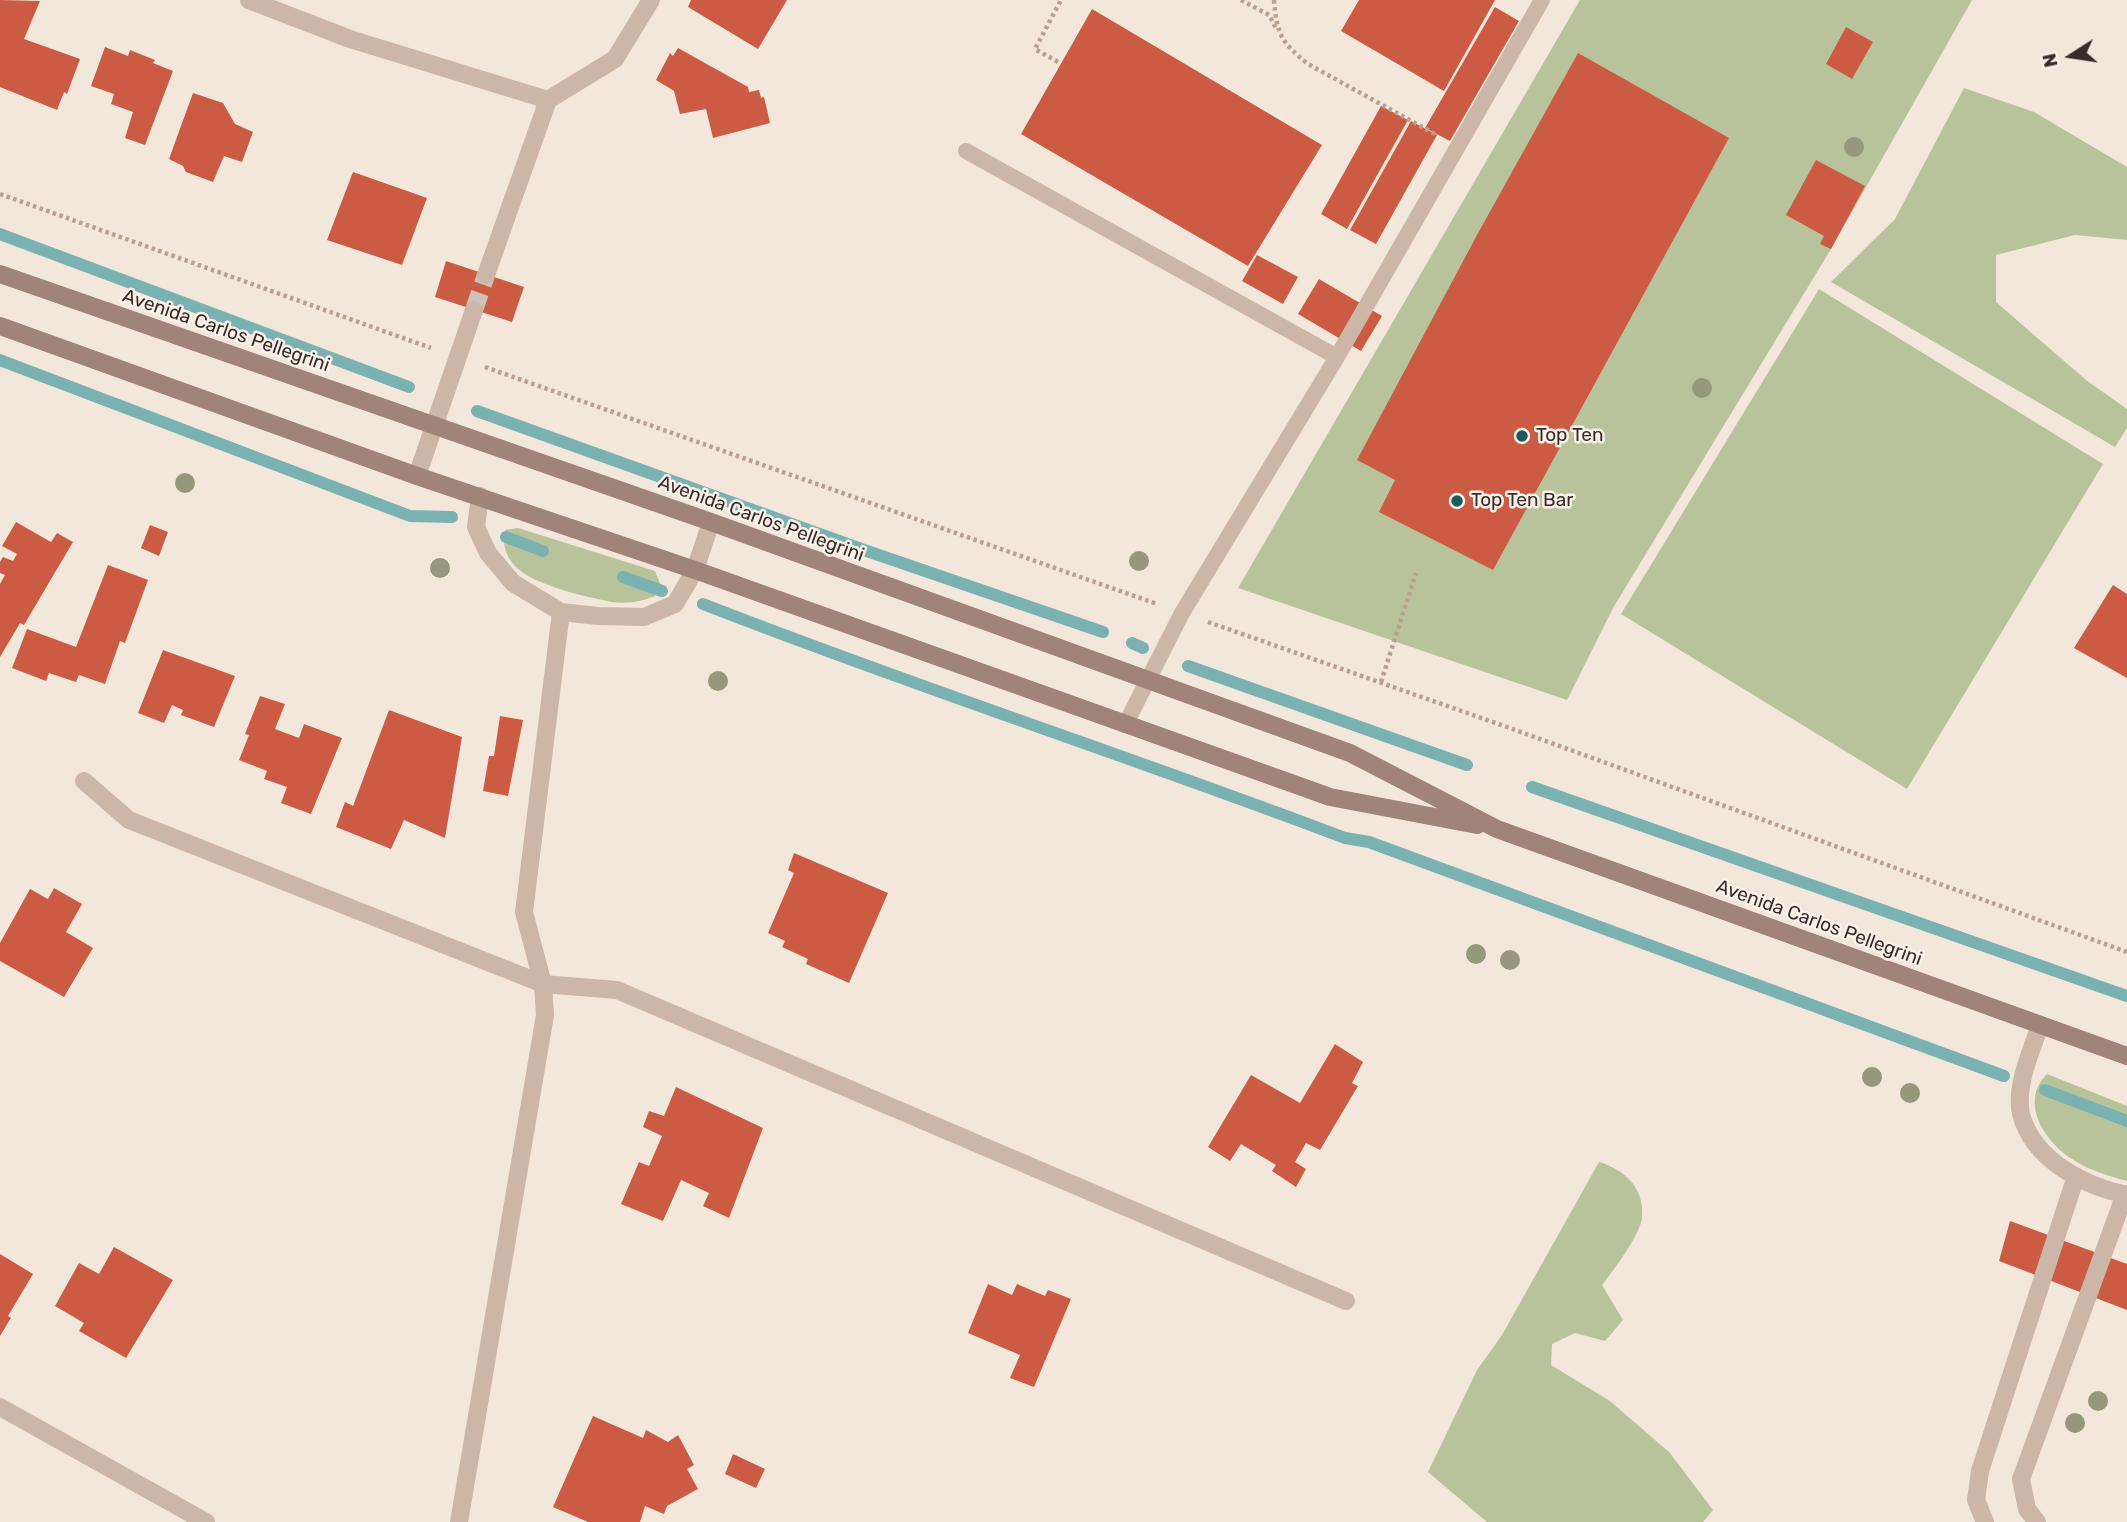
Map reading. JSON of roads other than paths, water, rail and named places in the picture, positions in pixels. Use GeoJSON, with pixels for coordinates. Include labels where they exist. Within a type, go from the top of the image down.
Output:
{"type":"FeatureCollection","features":[{"type":"Feature","properties":{"kind":"main road","name":"Avenida Carlos Pellegrini"},"geometry":{"type":"LineString","coordinates":[[0,274],[711,522],[1350,753],[1497,829],[2127,1056]]}},
{"type":"Feature","properties":{"kind":"main road","name":"Avenida Carlos Pellegrini"},"geometry":{"type":"LineString","coordinates":[[0,326],[417,476],[695,570],[1331,797],[1497,829]]}},
{"type":"Feature","properties":{"kind":"street"},"geometry":{"type":"LineString","coordinates":[[249,0],[350,39],[548,100]]}},
{"type":"Feature","properties":{"kind":"street"},"geometry":{"type":"LineString","coordinates":[[486,275],[548,100],[615,60],[651,0]]}},
{"type":"Feature","properties":{"kind":"street"},"geometry":{"type":"LineString","coordinates":[[417,476],[474,310]]}},
{"type":"Feature","properties":{"kind":"street"},"geometry":{"type":"LineString","coordinates":[[480,496],[476,527],[488,554],[513,583],[561,612],[598,617],[644,617],[675,604],[695,570],[711,522]]}},
{"type":"Feature","properties":{"kind":"street"},"geometry":{"type":"LineString","coordinates":[[459,1522],[545,1015],[543,984],[524,912],[561,612]]}},
{"type":"Feature","properties":{"kind":"street"},"geometry":{"type":"LineString","coordinates":[[84,781],[130,820],[543,984],[617,990],[1346,1301]]}},
{"type":"Feature","properties":{"kind":"street"},"geometry":{"type":"LineString","coordinates":[[2037,1522],[2026,1509],[2021,1479],[2126,1195],[2100,1188],[2076,1176],[2047,1157],[2031,1136],[2021,1113],[2022,1083],[2039,1025]]}},
{"type":"Feature","properties":{"kind":"street"},"geometry":{"type":"LineString","coordinates":[[1985,1522],[1976,1500],[1980,1471],[2076,1176]]}},
{"type":"Feature","properties":{"kind":"street"},"geometry":{"type":"LineString","coordinates":[[0,1407],[206,1522]]}},
{"type":"Feature","properties":{"kind":"lane"},"geometry":{"type":"LineString","coordinates":[[1125,725],[1182,613],[1336,357],[1542,0]]}},
{"type":"Feature","properties":{"kind":"lane"},"geometry":{"type":"LineString","coordinates":[[966,151],[1336,357]]}},
{"type":"Feature","properties":{"kind":"waterway"},"geometry":{"type":"LineString","coordinates":[[0,234],[409,387]]}},
{"type":"Feature","properties":{"kind":"waterway"},"geometry":{"type":"LineString","coordinates":[[0,360],[410,516],[452,517]]}},
{"type":"Feature","properties":{"kind":"waterway"},"geometry":{"type":"LineString","coordinates":[[477,411],[864,550],[1103,632]]}},
{"type":"Feature","properties":{"kind":"waterway"},"geometry":{"type":"LineString","coordinates":[[506,537],[543,551]]}},
{"type":"Feature","properties":{"kind":"waterway"},"geometry":{"type":"LineString","coordinates":[[623,577],[662,591]]}},
{"type":"Feature","properties":{"kind":"waterway"},"geometry":{"type":"LineString","coordinates":[[703,604],[1345,838],[1369,842],[2004,1076]]}},
{"type":"Feature","properties":{"kind":"waterway"},"geometry":{"type":"LineString","coordinates":[[1132,643],[1143,648]]}},
{"type":"Feature","properties":{"kind":"waterway"},"geometry":{"type":"LineString","coordinates":[[1188,666],[1467,765]]}},
{"type":"Feature","properties":{"kind":"waterway"},"geometry":{"type":"LineString","coordinates":[[1532,787],[2127,996]]}},
{"type":"Feature","properties":{"kind":"waterway"},"geometry":{"type":"LineString","coordinates":[[2045,1090],[2127,1121]]}},
{"type":"Feature","properties":{"kind":"tunnel"},"geometry":{"type":"LineString","coordinates":[[474,310],[486,275]]}},
{"type":"Feature","properties":{"kind":"place","name":"Top Ten"},"geometry":{"type":"Point","coordinates":[1522,436]}},
{"type":"Feature","properties":{"kind":"place","name":"Top Ten Bar"},"geometry":{"type":"Point","coordinates":[1457,501]}}]}
